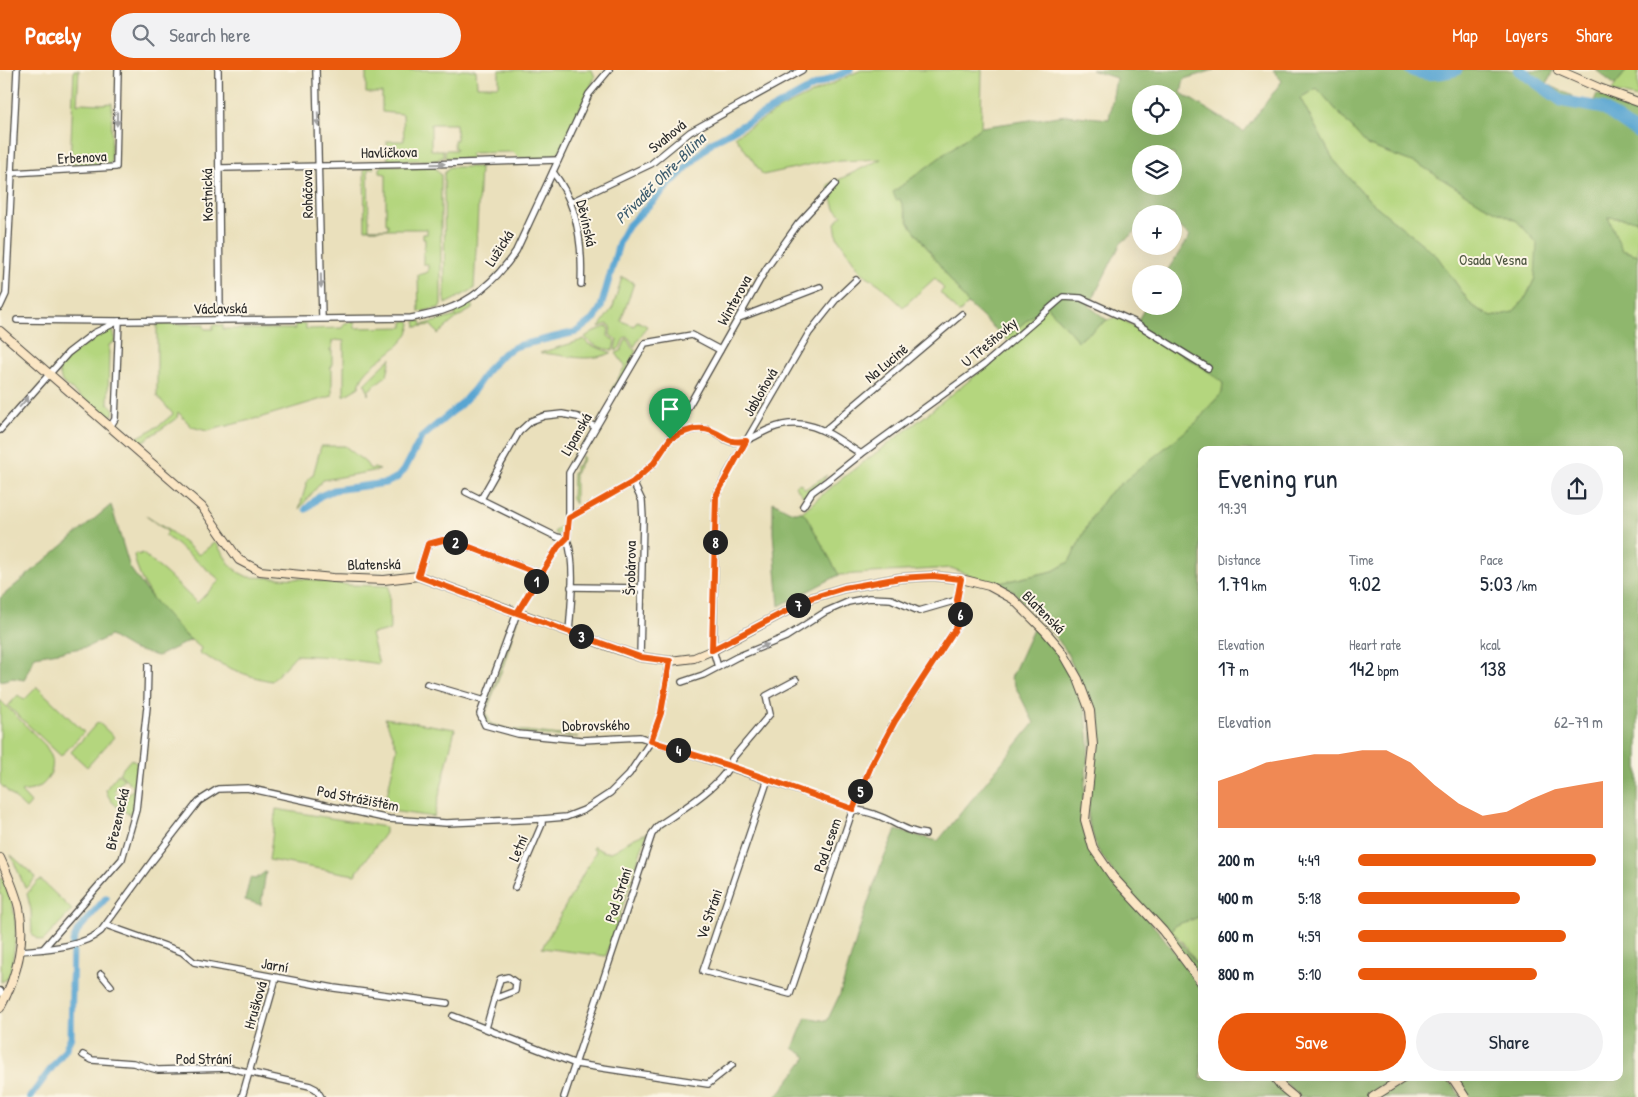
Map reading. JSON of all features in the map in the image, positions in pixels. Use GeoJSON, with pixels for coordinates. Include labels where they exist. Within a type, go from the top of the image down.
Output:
{"type":"FeatureCollection","features":[{"type":"Feature","properties":{"kind":"street"},"geometry":{"type":"LineString","coordinates":[[0,306],[6,294],[17,70]]}},
{"type":"Feature","properties":{"kind":"street","name":"Erbenova"},"geometry":{"type":"LineString","coordinates":[[11,172],[116,168],[118,70]]}},
{"type":"Feature","properties":{"kind":"street","name":"Kostnická"},"geometry":{"type":"LineString","coordinates":[[218,70],[220,320]]}},
{"type":"Feature","properties":{"kind":"street","name":"Roháčova"},"geometry":{"type":"LineString","coordinates":[[316,70],[322,318]]}},
{"type":"Feature","properties":{"kind":"street","name":"Svahová"},"geometry":{"type":"LineString","coordinates":[[571,202],[651,164],[690,132],[802,70]]}},
{"type":"Feature","properties":{"kind":"street"},"geometry":{"type":"LineString","coordinates":[[1558,70],[1607,92],[1638,102]]}},
{"type":"Feature","properties":{"kind":"street","name":"Lužická"},"geometry":{"type":"LineString","coordinates":[[322,318],[411,318],[442,311],[462,302],[484,288],[504,268],[516,251],[589,94],[604,71]]}},
{"type":"Feature","properties":{"kind":"street","name":"Havlíčkova"},"geometry":{"type":"LineString","coordinates":[[220,168],[558,160]]}},
{"type":"Feature","properties":{"kind":"street","name":"Děvínská"},"geometry":{"type":"LineString","coordinates":[[552,172],[562,184],[571,202],[580,235],[581,284]]}},
{"type":"Feature","properties":{"kind":"street","name":"Winterova"},"geometry":{"type":"LineString","coordinates":[[569,518],[633,482],[654,463],[670,439],[766,269],[798,224],[835,184]]}},
{"type":"Feature","properties":{"kind":"street","name":"Jabloňová"},"geometry":{"type":"LineString","coordinates":[[712,650],[716,496],[809,333],[837,298],[856,280]]}},
{"type":"Feature","properties":{"kind":"street"},"geometry":{"type":"LineString","coordinates":[[739,318],[820,287]]}},
{"type":"Feature","properties":{"kind":"street","name":"U Třešňovky"},"geometry":{"type":"LineString","coordinates":[[803,506],[812,492],[985,364],[1063,297],[1081,298],[1134,322],[1208,368]]}},
{"type":"Feature","properties":{"kind":"street","name":"Na Lucině"},"geometry":{"type":"LineString","coordinates":[[825,430],[962,314]]}},
{"type":"Feature","properties":{"kind":"street","name":"Václavská"},"geometry":{"type":"LineString","coordinates":[[17,320],[118,321],[322,318]]}},
{"type":"Feature","properties":{"kind":"street"},"geometry":{"type":"LineString","coordinates":[[110,426],[115,419],[118,321]]}},
{"type":"Feature","properties":{"kind":"street","name":"Václavská"},"geometry":{"type":"LineString","coordinates":[[0,430],[48,374],[75,348],[94,333],[118,321]]}},
{"type":"Feature","properties":{"kind":"street","name":"Blatenská"},"geometry":{"type":"LineString","coordinates":[[0,331],[202,507],[239,560],[260,571],[333,578],[384,580],[418,576],[640,657],[670,661],[694,658],[811,598],[844,588],[933,576],[961,579],[988,586],[1013,599],[1062,651],[1078,679],[1090,711],[1093,745],[1085,820],[1093,848],[1112,877],[1163,931],[1198,978]]}},
{"type":"Feature","properties":{"kind":"street","name":"Lipanská"},"geometry":{"type":"LineString","coordinates":[[569,632],[571,587],[570,548],[567,538],[569,473],[644,343],[692,335],[720,350]]}},
{"type":"Feature","properties":{"kind":"street"},"geometry":{"type":"LineString","coordinates":[[481,499],[519,432],[532,421],[544,416],[562,414],[578,417],[594,427]]}},
{"type":"Feature","properties":{"kind":"street"},"geometry":{"type":"LineString","coordinates":[[670,439],[685,431],[698,429],[711,430],[732,442],[746,441],[768,429],[790,423],[817,426],[861,454]]}},
{"type":"Feature","properties":{"kind":"street","name":"Šrobárova"},"geometry":{"type":"LineString","coordinates":[[633,482],[642,501],[644,518],[640,657]]}},
{"type":"Feature","properties":{"kind":"street"},"geometry":{"type":"LineString","coordinates":[[466,492],[556,537],[567,538]]}},
{"type":"Feature","properties":{"kind":"street"},"geometry":{"type":"LineString","coordinates":[[517,613],[558,547],[567,538]]}},
{"type":"Feature","properties":{"kind":"street"},"geometry":{"type":"LineString","coordinates":[[418,576],[428,544],[443,540],[454,541],[540,574]]}},
{"type":"Feature","properties":{"kind":"street","name":"Pod Lesem"},"geometry":{"type":"LineString","coordinates":[[790,994],[853,809],[871,766],[895,721],[959,623],[960,612],[957,600],[961,579]]}},
{"type":"Feature","properties":{"kind":"street"},"geometry":{"type":"LineString","coordinates":[[571,587],[642,588]]}},
{"type":"Feature","properties":{"kind":"street"},"geometry":{"type":"LineString","coordinates":[[682,682],[703,675],[786,637],[825,612],[848,602],[869,598],[891,599],[919,611],[957,600]]}},
{"type":"Feature","properties":{"kind":"street","name":"Dobrovského"},"geometry":{"type":"LineString","coordinates":[[517,613],[480,714],[485,725],[518,734],[582,740],[640,737],[853,809],[876,814],[902,828],[915,833],[925,834]]}},
{"type":"Feature","properties":{"kind":"street"},"geometry":{"type":"LineString","coordinates":[[712,650],[718,667]]}},
{"type":"Feature","properties":{"kind":"street","name":"Pod Strážištěm"},"geometry":{"type":"LineString","coordinates":[[20,951],[64,946],[94,937],[106,925],[199,801],[218,789],[247,788],[389,819],[446,823],[542,819],[566,816],[584,810],[610,793],[629,774],[651,741],[661,713],[670,661]]}},
{"type":"Feature","properties":{"kind":"street","name":"Březenecká"},"geometry":{"type":"LineString","coordinates":[[43,949],[122,859],[136,810],[147,707],[148,666]]}},
{"type":"Feature","properties":{"kind":"street"},"geometry":{"type":"LineString","coordinates":[[730,766],[732,759],[770,714],[766,696],[796,680]]}},
{"type":"Feature","properties":{"kind":"street"},"geometry":{"type":"LineString","coordinates":[[427,684],[485,701]]}},
{"type":"Feature","properties":{"kind":"street","name":"Pod Strání"},"geometry":{"type":"LineString","coordinates":[[564,1097],[652,834],[658,826],[720,780],[730,766]]}},
{"type":"Feature","properties":{"kind":"street","name":"Ve Stráni"},"geometry":{"type":"LineString","coordinates":[[768,779],[703,971],[790,994]]}},
{"type":"Feature","properties":{"kind":"street","name":"Letní"},"geometry":{"type":"LineString","coordinates":[[515,887],[542,824],[542,819]]}},
{"type":"Feature","properties":{"kind":"street"},"geometry":{"type":"LineString","coordinates":[[0,858],[2,871],[19,908],[22,936],[16,971],[2,993],[0,1008]]}},
{"type":"Feature","properties":{"kind":"street","name":"Jarní"},"geometry":{"type":"LineString","coordinates":[[106,925],[182,952],[194,962],[334,988],[447,1003]]}},
{"type":"Feature","properties":{"kind":"street"},"geometry":{"type":"LineString","coordinates":[[101,974],[111,986]]}},
{"type":"Feature","properties":{"kind":"street","name":"Hrušková"},"geometry":{"type":"LineString","coordinates":[[242,1097],[276,978]]}},
{"type":"Feature","properties":{"kind":"street"},"geometry":{"type":"LineString","coordinates":[[486,1028],[494,999]]}},
{"type":"Feature","properties":{"kind":"street"},"geometry":{"type":"LineString","coordinates":[[453,1016],[576,1064],[708,1084],[732,1065]]}},
{"type":"Feature","properties":{"kind":"street","name":"Pod Strání"},"geometry":{"type":"LineString","coordinates":[[83,1055],[92,1060],[132,1064],[158,1070],[230,1068],[310,1086],[316,1089],[322,1097]]}},
{"type":"Feature","properties":{"kind":"street"},"geometry":{"type":"LineString","coordinates":[[1277,1081],[1294,1097]]}},
{"type":"Feature","properties":{"kind":"street"},"geometry":{"type":"LineString","coordinates":[[1373,1097],[1398,1081]]}},
{"type":"Feature","properties":{"kind":"street"},"geometry":{"type":"LineString","coordinates":[[1455,1081],[1465,1097]]}},
{"type":"Feature","properties":{"kind":"green space"},"geometry":{"type":"Polygon","coordinates":[[[74,70],[79,70],[77,104],[112,103],[111,164],[70,164],[74,70]]]}},
{"type":"Feature","properties":{"kind":"green space"},"geometry":{"type":"Polygon","coordinates":[[[366,70],[476,70],[477,86],[499,86],[499,70],[592,70],[595,77],[560,150],[556,154],[541,158],[519,158],[513,152],[471,153],[472,159],[445,158],[445,150],[456,150],[454,148],[454,140],[457,140],[456,124],[431,124],[431,150],[443,150],[443,158],[439,158],[439,160],[388,161],[387,141],[404,141],[403,114],[382,112],[382,93],[366,93],[366,70]]]}},
{"type":"Feature","properties":{"kind":"green space"},"geometry":{"type":"Polygon","coordinates":[[[861,70],[982,70],[981,127],[893,192],[900,199],[909,223],[968,304],[960,312],[940,292],[944,289],[935,278],[903,307],[880,285],[861,272],[837,237],[835,223],[842,215],[835,209],[828,185],[881,159],[822,162],[763,175],[735,136],[782,108],[861,70]]]}},
{"type":"Feature","properties":{"kind":"green space"},"geometry":{"type":"Polygon","coordinates":[[[1091,70],[1214,70],[1184,79],[1182,88],[1182,85],[1132,85],[1132,135],[1182,135],[1182,94],[1244,132],[1282,81],[1273,70],[1553,70],[1547,84],[1572,96],[1572,106],[1593,103],[1597,94],[1638,108],[1638,220],[1608,217],[1622,250],[1638,255],[1638,1097],[1469,1097],[1459,1081],[1623,1081],[1623,446],[1198,446],[1198,917],[1174,926],[1172,931],[1198,965],[1198,972],[1115,875],[1096,847],[1088,819],[1093,710],[1065,649],[1013,591],[995,584],[1053,571],[1069,562],[1092,517],[1107,495],[1198,421],[1222,393],[1223,383],[1204,368],[1139,328],[1138,320],[1141,315],[1182,315],[1182,265],[1171,265],[1178,255],[1182,255],[1182,248],[1190,236],[1182,229],[1182,205],[1132,205],[1132,234],[1121,243],[1089,306],[1107,320],[1078,341],[1046,305],[1005,338],[968,304],[909,223],[900,199],[896,200],[893,192],[981,127],[1066,115],[1109,119],[1116,78],[1091,70]],[[1317,88],[1300,98],[1333,159],[1370,201],[1437,256],[1472,306],[1492,317],[1513,312],[1526,297],[1535,278],[1537,243],[1517,221],[1482,204],[1420,165],[1367,145],[1317,88]]]}},
{"type":"Feature","properties":{"kind":"green space"},"geometry":{"type":"Polygon","coordinates":[[[1596,70],[1627,70],[1615,85],[1596,70]]]}},
{"type":"Feature","properties":{"kind":"green space"},"geometry":{"type":"Polygon","coordinates":[[[1627,70],[1638,70],[1638,98],[1612,92],[1627,70]]]}},
{"type":"Feature","properties":{"kind":"green space","name":"Osada Vesna"},"geometry":{"type":"Polygon","coordinates":[[[1317,88],[1367,145],[1420,165],[1482,204],[1517,221],[1538,243],[1535,278],[1526,297],[1513,312],[1492,317],[1472,306],[1437,256],[1370,201],[1333,159],[1300,98],[1317,88]]]}},
{"type":"Feature","properties":{"kind":"green space"},"geometry":{"type":"Polygon","coordinates":[[[372,165],[374,168],[368,169],[369,229],[365,229],[364,166],[372,165]]]}},
{"type":"Feature","properties":{"kind":"green space"},"geometry":{"type":"Polygon","coordinates":[[[384,165],[434,166],[441,175],[441,304],[439,308],[419,312],[418,275],[428,272],[428,264],[423,264],[425,239],[423,239],[423,234],[427,234],[427,229],[386,229],[388,224],[386,224],[386,174],[380,173],[380,168],[384,165]]]}},
{"type":"Feature","properties":{"kind":"green space"},"geometry":{"type":"Polygon","coordinates":[[[449,167],[480,167],[474,289],[445,304],[444,174],[449,167]]]}},
{"type":"Feature","properties":{"kind":"green space"},"geometry":{"type":"Polygon","coordinates":[[[1608,217],[1638,220],[1638,255],[1622,250],[1608,217]]]}},
{"type":"Feature","properties":{"kind":"green space"},"geometry":{"type":"Polygon","coordinates":[[[622,277],[634,283],[621,321],[634,326],[637,321],[647,326],[634,347],[629,338],[626,337],[617,350],[615,349],[617,340],[610,335],[611,326],[607,324],[599,327],[613,307],[622,277]]]}},
{"type":"Feature","properties":{"kind":"green space"},"geometry":{"type":"Polygon","coordinates":[[[473,300],[472,309],[458,317],[438,334],[431,325],[416,327],[415,321],[421,321],[422,325],[456,316],[454,311],[456,309],[473,300]]]}},
{"type":"Feature","properties":{"kind":"green space"},"geometry":{"type":"Polygon","coordinates":[[[1046,305],[1078,341],[1107,320],[1118,317],[1204,368],[1223,383],[1222,393],[1199,421],[1107,495],[1092,517],[1069,562],[1053,571],[995,584],[951,568],[839,575],[802,512],[840,480],[925,416],[1013,345],[1005,338],[1046,305]]]}},
{"type":"Feature","properties":{"kind":"green space"},"geometry":{"type":"Polygon","coordinates":[[[409,320],[411,324],[408,334],[402,342],[368,370],[362,378],[359,387],[344,396],[344,341],[336,340],[332,341],[332,349],[330,349],[332,351],[332,367],[330,368],[332,370],[332,396],[259,419],[207,431],[192,427],[178,412],[177,418],[145,440],[134,442],[138,437],[160,425],[173,414],[157,396],[157,324],[203,324],[205,329],[213,329],[213,325],[223,325],[223,329],[295,329],[295,324],[306,324],[306,329],[342,328],[345,323],[354,322],[355,328],[403,327],[403,322],[409,320]]]}},
{"type":"Feature","properties":{"kind":"green space"},"geometry":{"type":"Polygon","coordinates":[[[608,326],[608,336],[615,341],[613,350],[598,346],[585,337],[592,332],[608,326]]]}},
{"type":"Feature","properties":{"kind":"green space"},"geometry":{"type":"Polygon","coordinates":[[[108,330],[113,331],[115,338],[114,342],[109,345],[108,403],[114,409],[113,415],[107,418],[62,382],[59,372],[61,365],[72,354],[108,330]]]}},
{"type":"Feature","properties":{"kind":"green space"},"geometry":{"type":"Polygon","coordinates":[[[584,339],[588,344],[612,353],[593,358],[576,358],[540,353],[579,341],[584,339]]]}},
{"type":"Feature","properties":{"kind":"green space"},"geometry":{"type":"Polygon","coordinates":[[[627,339],[636,351],[628,366],[629,369],[620,385],[617,385],[613,392],[611,391],[625,366],[616,353],[621,351],[627,339]]]}},
{"type":"Feature","properties":{"kind":"green space"},"geometry":{"type":"Polygon","coordinates":[[[391,358],[387,375],[369,390],[368,395],[366,385],[364,384],[391,358]]]}},
{"type":"Feature","properties":{"kind":"green space"},"geometry":{"type":"Polygon","coordinates":[[[321,446],[345,446],[366,463],[370,469],[380,470],[323,480],[299,509],[308,479],[313,475],[321,446]]]}},
{"type":"Feature","properties":{"kind":"green space"},"geometry":{"type":"Polygon","coordinates":[[[581,456],[584,458],[575,473],[575,504],[572,499],[573,472],[575,472],[575,466],[578,466],[581,460],[581,456]]]}},
{"type":"Feature","properties":{"kind":"green space"},"geometry":{"type":"Polygon","coordinates":[[[827,475],[820,485],[804,497],[795,486],[800,483],[805,489],[827,475]]]}},
{"type":"Feature","properties":{"kind":"green space"},"geometry":{"type":"Polygon","coordinates":[[[773,502],[792,512],[802,512],[806,516],[839,575],[779,606],[773,533],[773,502]]]}},
{"type":"Feature","properties":{"kind":"green space"},"geometry":{"type":"Polygon","coordinates":[[[111,505],[130,568],[151,597],[191,640],[158,656],[132,649],[110,636],[87,647],[35,656],[24,680],[13,678],[0,681],[0,598],[111,505]]]}},
{"type":"Feature","properties":{"kind":"green space"},"geometry":{"type":"Polygon","coordinates":[[[563,513],[566,513],[565,528],[561,534],[557,535],[554,532],[562,525],[563,513]]]}},
{"type":"Feature","properties":{"kind":"green space"},"geometry":{"type":"Polygon","coordinates":[[[146,516],[171,532],[199,555],[215,542],[231,566],[248,577],[307,579],[349,585],[389,586],[390,630],[371,634],[379,664],[332,657],[296,655],[272,681],[244,674],[199,653],[201,648],[169,619],[151,596],[143,583],[134,555],[142,553],[197,603],[220,580],[165,535],[168,532],[146,516]]]}},
{"type":"Feature","properties":{"kind":"green space"},"geometry":{"type":"Polygon","coordinates":[[[517,620],[503,667],[486,713],[491,724],[509,729],[578,737],[518,732],[495,726],[488,723],[486,721],[485,713],[517,620]]]}},
{"type":"Feature","properties":{"kind":"green space"},"geometry":{"type":"Polygon","coordinates":[[[1035,625],[1059,653],[1075,681],[1086,712],[1089,745],[1081,820],[1090,850],[1110,880],[1160,933],[1198,984],[1198,1081],[1273,1081],[1289,1097],[776,1097],[807,1057],[793,1048],[806,1017],[827,1021],[840,994],[864,914],[881,865],[896,830],[938,841],[1034,723],[1011,678],[1035,625]]]}},
{"type":"Feature","properties":{"kind":"green space"},"geometry":{"type":"Polygon","coordinates":[[[37,687],[84,732],[61,756],[8,706],[18,695],[24,700],[37,687]]]}},
{"type":"Feature","properties":{"kind":"green space"},"geometry":{"type":"Polygon","coordinates":[[[0,700],[45,745],[52,759],[52,769],[45,782],[37,788],[21,792],[31,803],[26,809],[0,784],[0,700]]]}},
{"type":"Feature","properties":{"kind":"green space"},"geometry":{"type":"Polygon","coordinates":[[[385,718],[455,729],[434,817],[384,810],[397,748],[385,718]]]}},
{"type":"Feature","properties":{"kind":"green space"},"geometry":{"type":"Polygon","coordinates":[[[98,722],[114,737],[87,767],[71,752],[98,722]]]}},
{"type":"Feature","properties":{"kind":"green space"},"geometry":{"type":"Polygon","coordinates":[[[131,759],[137,763],[132,812],[130,814],[115,805],[109,798],[106,790],[118,774],[124,779],[114,791],[123,800],[133,789],[133,786],[119,773],[131,759]]]}},
{"type":"Feature","properties":{"kind":"green space"},"geometry":{"type":"Polygon","coordinates":[[[276,809],[385,827],[385,833],[355,875],[269,860],[276,809]]]}},
{"type":"Feature","properties":{"kind":"green space"},"geometry":{"type":"Polygon","coordinates":[[[647,833],[606,956],[542,948],[596,851],[592,848],[594,846],[604,852],[612,851],[647,833]]]}},
{"type":"Feature","properties":{"kind":"green space"},"geometry":{"type":"Polygon","coordinates":[[[11,855],[36,877],[27,888],[25,888],[11,855]]]}},
{"type":"Feature","properties":{"kind":"green space"},"geometry":{"type":"Polygon","coordinates":[[[266,871],[261,905],[245,900],[250,878],[256,879],[266,871]]]}},
{"type":"Feature","properties":{"kind":"green space"},"geometry":{"type":"Polygon","coordinates":[[[0,878],[5,881],[15,916],[15,938],[10,974],[7,979],[1,982],[2,896],[0,894],[0,878]]]}},
{"type":"Feature","properties":{"kind":"green space"},"geometry":{"type":"Polygon","coordinates":[[[41,880],[72,910],[43,941],[32,935],[31,910],[27,894],[41,880]]]}},
{"type":"Feature","properties":{"kind":"green space"},"geometry":{"type":"Polygon","coordinates":[[[1198,917],[1198,965],[1181,940],[1172,931],[1173,926],[1198,917]]]}},
{"type":"Feature","properties":{"kind":"green space"},"geometry":{"type":"Polygon","coordinates":[[[1283,1081],[1390,1081],[1366,1097],[1300,1097],[1283,1081]]]}},
{"type":"Feature","properties":{"kind":"green space"},"geometry":{"type":"Polygon","coordinates":[[[1448,1081],[1461,1097],[1379,1097],[1401,1082],[1448,1081]]]}},
{"type":"Feature","properties":{"kind":"waterway","name":"Přivaděč Ohře-Bílina"},"geometry":{"type":"LineString","coordinates":[[306,509],[320,496],[334,490],[386,483],[398,477],[406,467],[421,438],[460,405],[474,390],[489,368],[504,353],[517,346],[576,332],[595,318],[601,307],[620,240],[627,227],[712,142],[814,86],[850,70]]}},
{"type":"Feature","properties":{"kind":"waterway"},"geometry":{"type":"LineString","coordinates":[[1411,70],[1428,74],[1439,74],[1456,70]]}},
{"type":"Feature","properties":{"kind":"waterway"},"geometry":{"type":"LineString","coordinates":[[1519,70],[1562,101],[1602,108],[1638,133]]}},
{"type":"Feature","properties":{"kind":"waterway","name":"Přivaděč Ohře-Bílina"},"geometry":{"type":"LineString","coordinates":[[30,1097],[65,1050],[71,1037],[73,942],[78,930],[106,898]]}},
{"type":"Feature","properties":{"kind":"route"},"geometry":{"type":"LineString","coordinates":[[670,439],[654,463],[633,482],[569,518],[567,538],[558,547],[517,613],[418,576],[428,544],[443,540],[454,541],[540,574],[517,613],[640,657],[670,661],[661,713],[651,741],[730,766],[853,809],[871,766],[895,721],[959,623],[960,612],[957,600],[961,579],[933,576],[900,578],[844,588],[811,598],[712,650],[716,496],[746,441],[732,442],[711,430],[698,429],[685,431],[670,439]]}}]}
